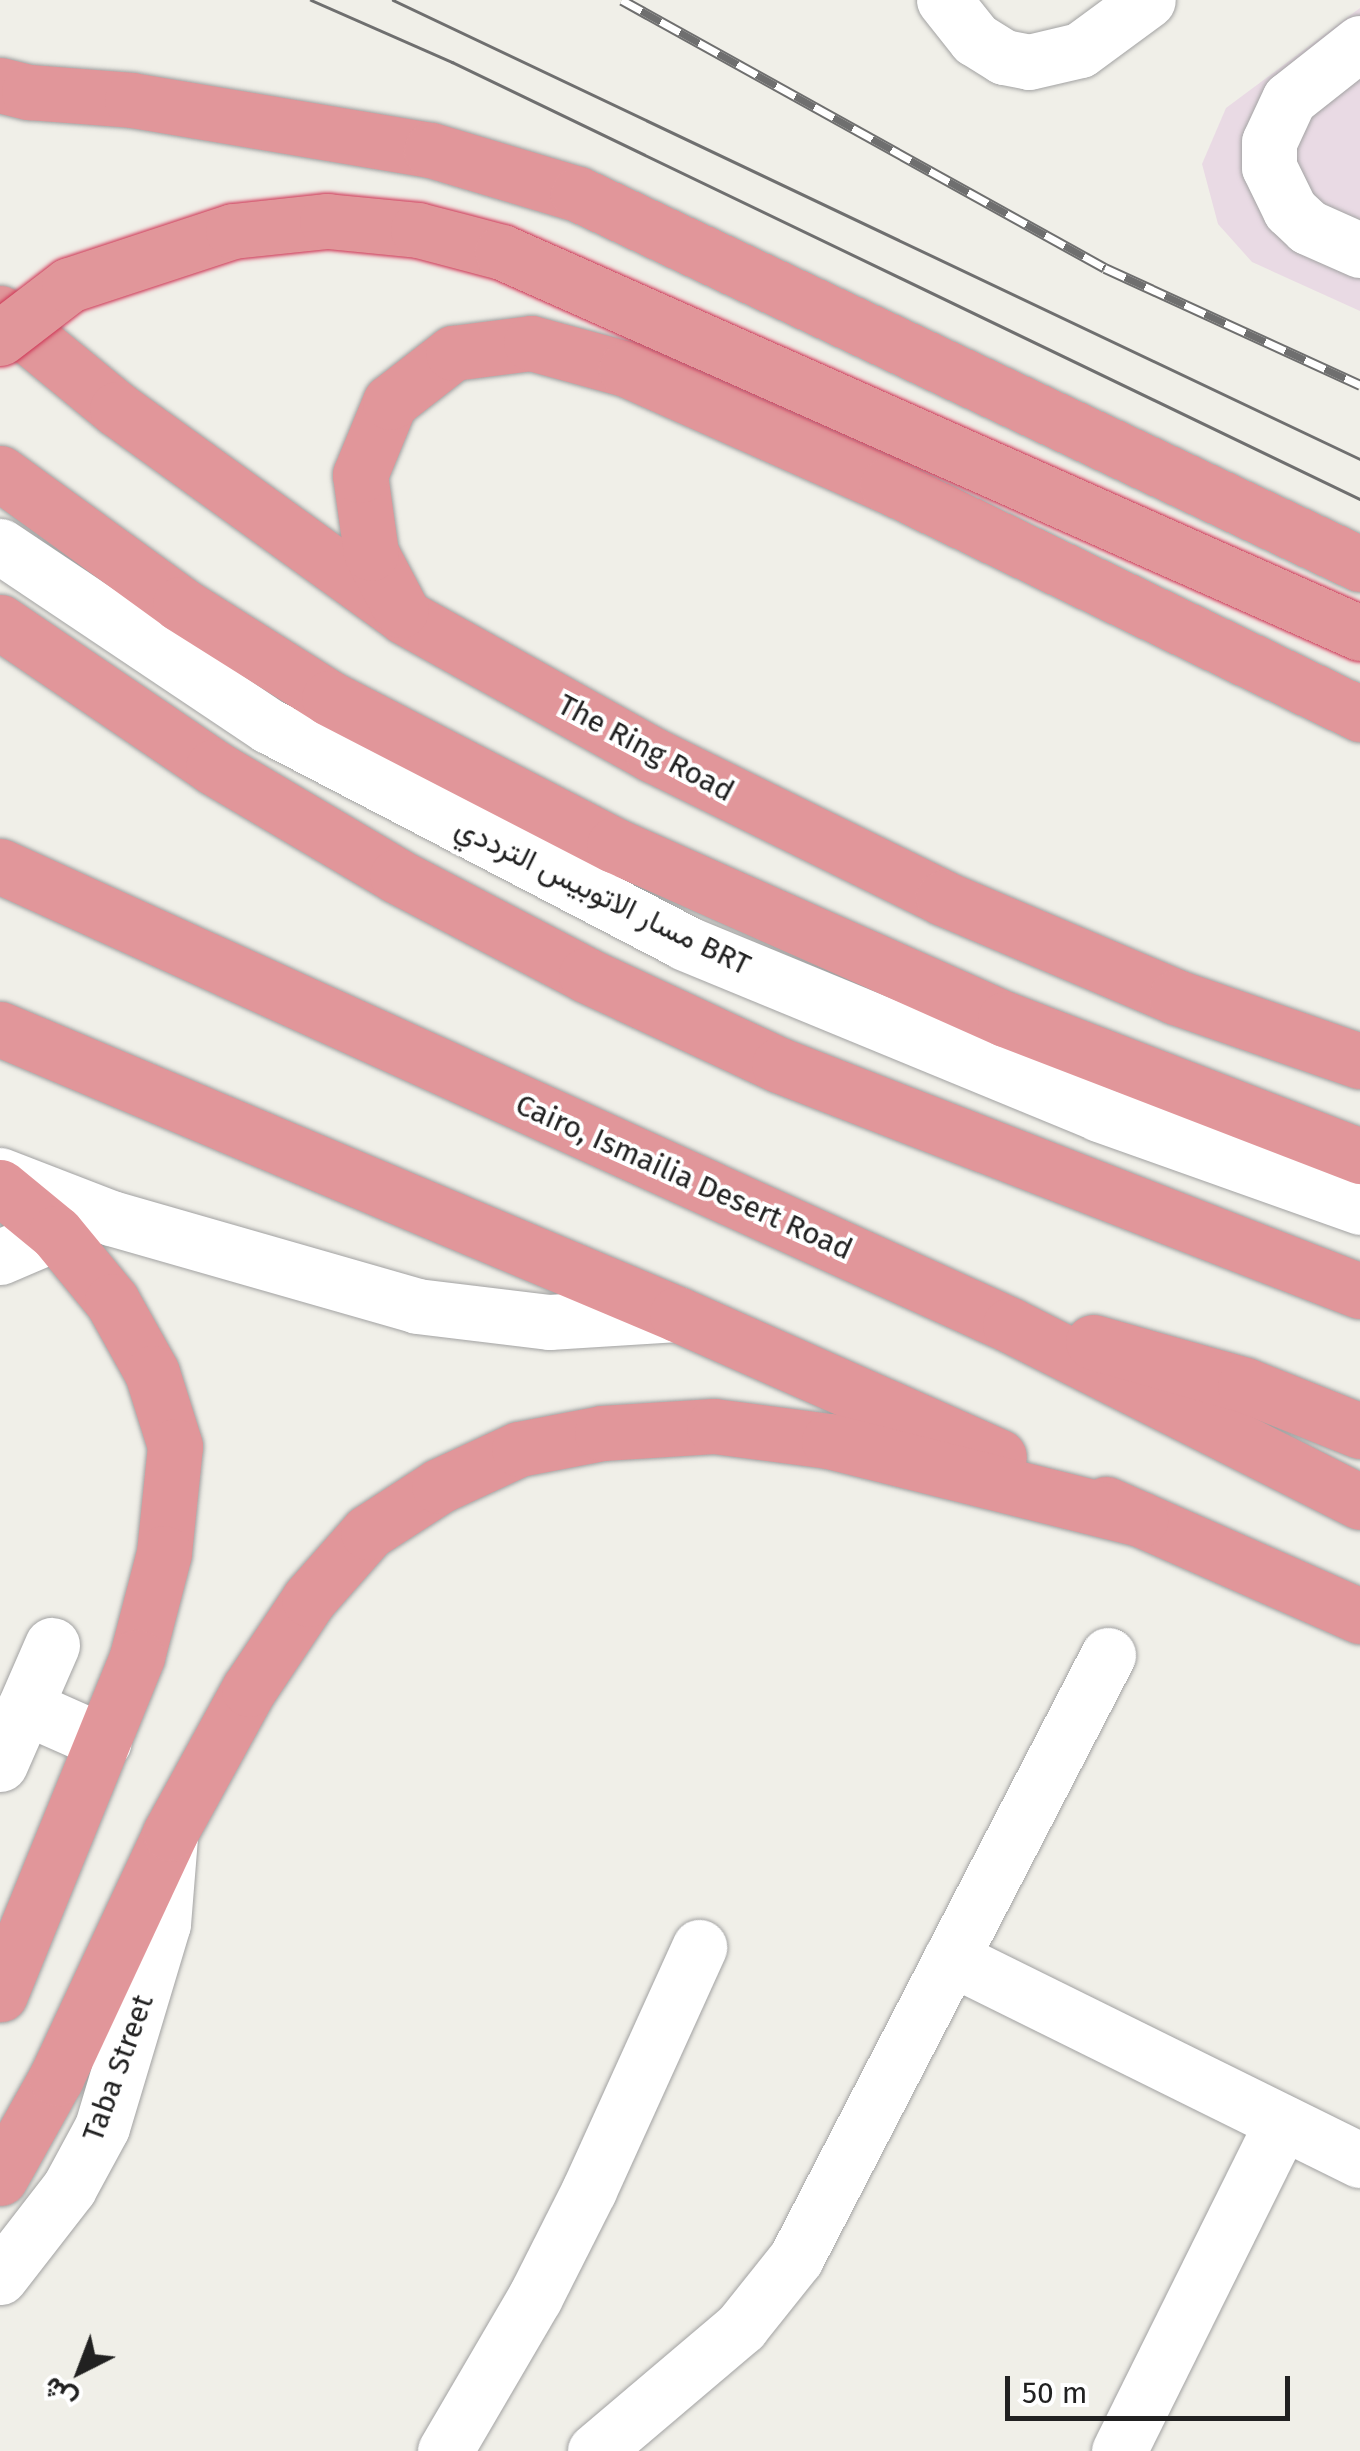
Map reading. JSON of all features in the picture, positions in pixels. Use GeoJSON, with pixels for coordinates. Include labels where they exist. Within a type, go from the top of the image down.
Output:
{"type":"FeatureCollection","features":[{"type":"Feature","properties":{"kind":"highway"},"geometry":{"type":"LineString","coordinates":[[0,85],[150,103],[412,146],[578,194],[666,232],[1360,564]]}},
{"type":"Feature","properties":{"kind":"highway"},"geometry":{"type":"LineString","coordinates":[[0,338],[69,285],[233,231],[326,222],[418,230],[502,252],[1360,633]]}},
{"type":"Feature","properties":{"kind":"highway","name":"The Ring Road"},"geometry":{"type":"LineString","coordinates":[[0,314],[116,410],[405,617],[653,755],[943,898],[1176,997],[1360,1061]]}},
{"type":"Feature","properties":{"kind":"highway"},"geometry":{"type":"LineString","coordinates":[[405,617],[371,553],[360,474],[390,402],[453,353],[531,342],[626,369],[887,485],[1360,714]]}},
{"type":"Feature","properties":{"kind":"highway"},"geometry":{"type":"LineString","coordinates":[[0,473],[180,604],[330,698],[614,845],[1005,1019],[1360,1156]]}},
{"type":"Feature","properties":{"kind":"highway"},"geometry":{"type":"LineString","coordinates":[[0,622],[214,767],[397,876],[586,975],[797,1072],[1360,1291]]}},
{"type":"Feature","properties":{"kind":"highway","name":"Cairo, Ismailia Desert Road"},"geometry":{"type":"LineString","coordinates":[[0,866],[1010,1325],[1360,1502]]}},
{"type":"Feature","properties":{"kind":"highway"},"geometry":{"type":"LineString","coordinates":[[0,1030],[677,1314],[1360,1616]]}},
{"type":"Feature","properties":{"kind":"highway"},"geometry":{"type":"LineString","coordinates":[[0,1187],[56,1233],[112,1300],[135,1338],[165,1409],[175,1446],[172,1500],[153,1605],[104,1742],[0,1994]]}},
{"type":"Feature","properties":{"kind":"highway"},"geometry":{"type":"LineString","coordinates":[[1010,1325],[1167,1361],[1360,1431]]}},
{"type":"Feature","properties":{"kind":"highway"},"geometry":{"type":"LineString","coordinates":[[0,2178],[56,2078],[170,1833],[249,1688],[310,1600],[368,1532],[439,1486],[519,1449],[602,1433],[714,1426],[829,1441],[1140,1519]]}},
{"type":"Feature","properties":{"kind":"street"},"geometry":{"type":"LineString","coordinates":[[944,0],[975,39],[1004,57],[1029,62],[1080,50],[1148,0]]}},
{"type":"Feature","properties":{"kind":"street"},"geometry":{"type":"LineString","coordinates":[[1360,43],[1288,98],[1269,142],[1269,167],[1290,210],[1308,226],[1360,250]]}},
{"type":"Feature","properties":{"kind":"street","name":"مسار الاتوبيس الترددي BRT"},"geometry":{"type":"LineString","coordinates":[[0,546],[269,726],[685,942],[1099,1114],[1360,1207]]}},
{"type":"Feature","properties":{"kind":"street"},"geometry":{"type":"LineString","coordinates":[[0,1176],[111,1218],[417,1306],[548,1322],[677,1314]]}},
{"type":"Feature","properties":{"kind":"street"},"geometry":{"type":"LineString","coordinates":[[0,1256],[56,1233]]}},
{"type":"Feature","properties":{"kind":"street"},"geometry":{"type":"LineString","coordinates":[[0,1764],[52,1645]]}},
{"type":"Feature","properties":{"kind":"street"},"geometry":{"type":"LineString","coordinates":[[595,2451],[742,2327],[796,2258],[1108,1655]]}},
{"type":"Feature","properties":{"kind":"street"},"geometry":{"type":"LineString","coordinates":[[25,1707],[104,1742]]}},
{"type":"Feature","properties":{"kind":"street","name":"Taba Street"},"geometry":{"type":"LineString","coordinates":[[0,2277],[70,2188],[102,2128],[159,1942],[170,1833]]}},
{"type":"Feature","properties":{"kind":"street"},"geometry":{"type":"LineString","coordinates":[[445,2451],[535,2297],[590,2190],[699,1947]]}},
{"type":"Feature","properties":{"kind":"street"},"geometry":{"type":"LineString","coordinates":[[951,1958],[1360,2160]]}},
{"type":"Feature","properties":{"kind":"street"},"geometry":{"type":"LineString","coordinates":[[1119,2451],[1282,2122]]}},
{"type":"Feature","properties":{"kind":"shaded area"},"geometry":{"type":"Polygon","coordinates":[[[1360,8],[1360,311],[1252,262],[1218,224],[1202,164],[1226,108],[1360,8]]]}},
{"type":"Feature","properties":{"kind":"tram line"},"geometry":{"type":"LineString","coordinates":[[311,0],[452,62],[1360,499]]}},
{"type":"Feature","properties":{"kind":"tram line"},"geometry":{"type":"LineString","coordinates":[[393,0],[1360,459]]}},
{"type":"Feature","properties":{"kind":"railway"},"geometry":{"type":"LineString","coordinates":[[622,0],[1105,268],[1360,385]]}}]}
